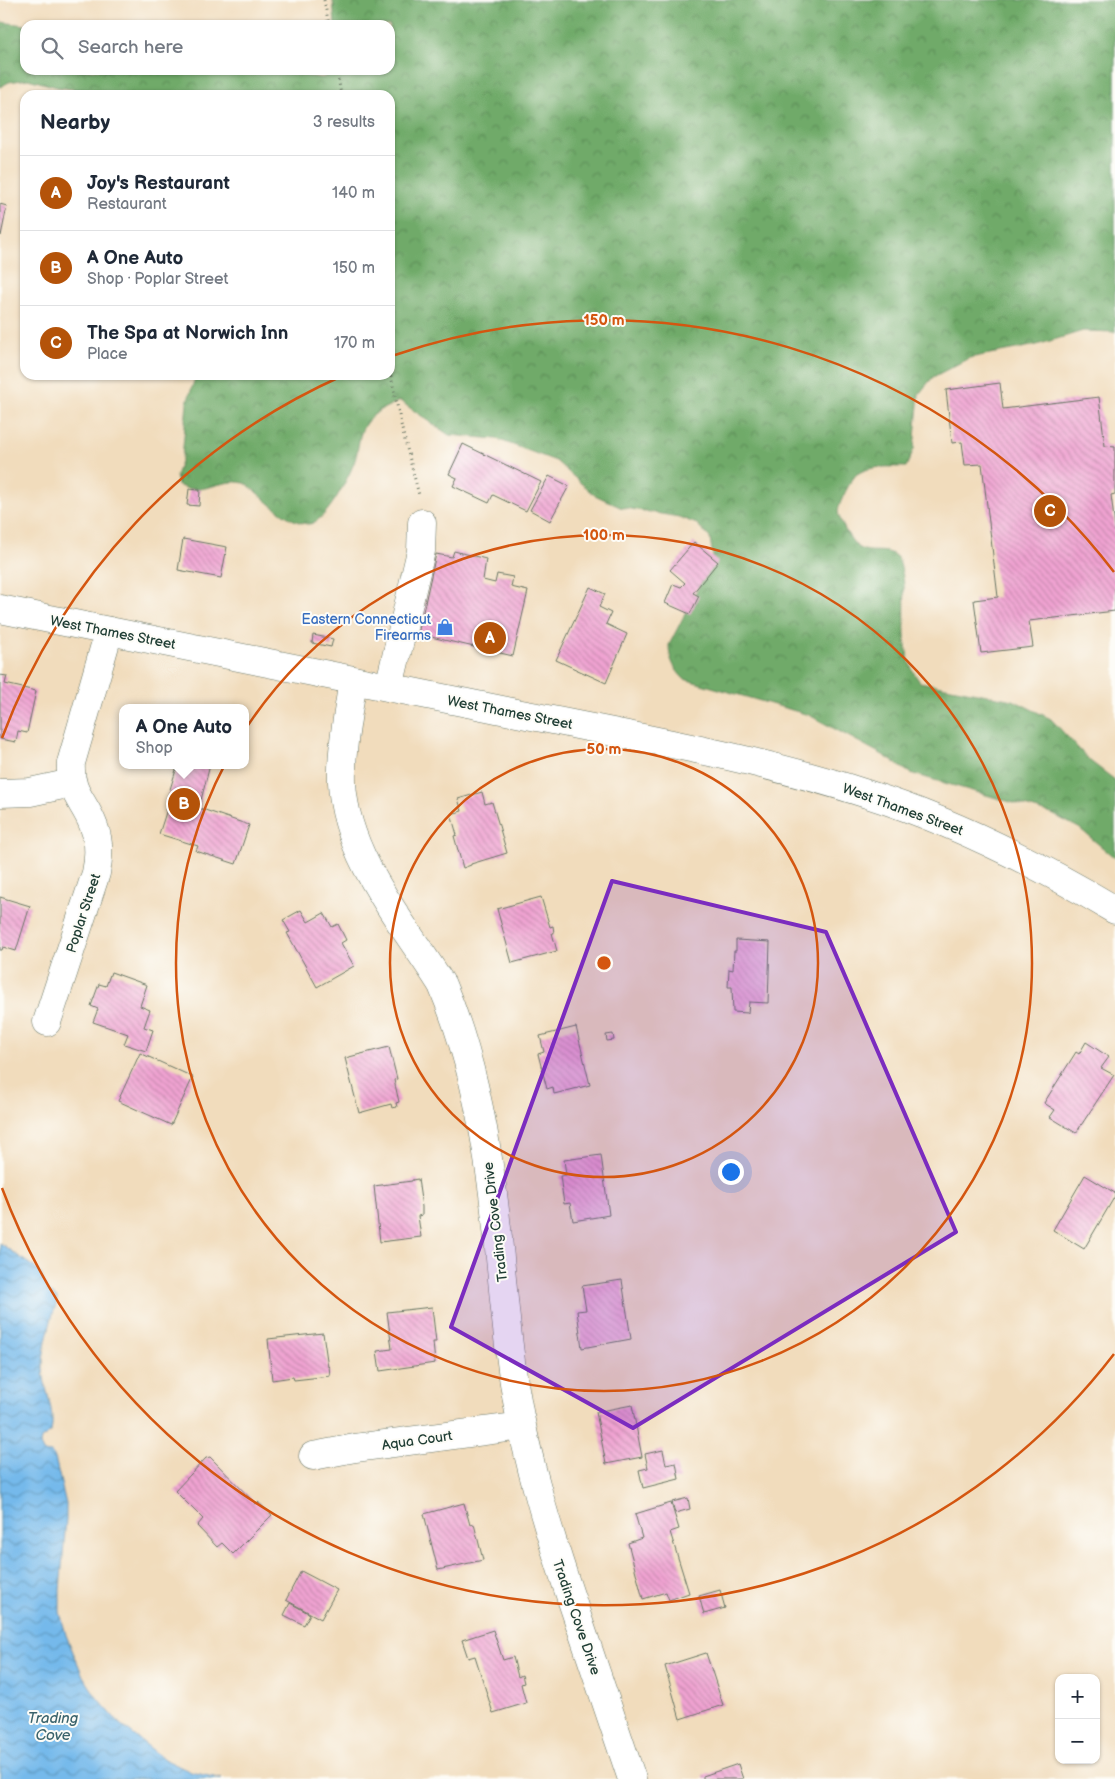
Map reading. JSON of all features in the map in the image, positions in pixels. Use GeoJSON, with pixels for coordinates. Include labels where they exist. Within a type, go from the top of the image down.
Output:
{"type":"FeatureCollection","features":[{"type":"Feature","properties":{"kind":"street"},"geometry":{"type":"LineString","coordinates":[[390,687],[421,551],[422,523]]}},
{"type":"Feature","properties":{"kind":"street","name":"West Thames Street"},"geometry":{"type":"LineString","coordinates":[[0,609],[743,759],[867,794],[956,827],[1007,850],[1063,879],[1115,910]]}},
{"type":"Feature","properties":{"kind":"street","name":"Poplar Street"},"geometry":{"type":"LineString","coordinates":[[47,1022],[98,864],[99,844],[96,833],[72,783],[71,763],[108,631]]}},
{"type":"Feature","properties":{"kind":"street","name":"Trading Cove Drive"},"geometry":{"type":"LineString","coordinates":[[353,680],[342,757],[342,784],[346,811],[355,840],[371,873],[442,985],[459,1028],[476,1098],[491,1173],[509,1344],[522,1426],[554,1547],[632,1779]]}},
{"type":"Feature","properties":{"kind":"street"},"geometry":{"type":"LineString","coordinates":[[0,793],[30,792],[72,783]]}},
{"type":"Feature","properties":{"kind":"street","name":"Aqua Court"},"geometry":{"type":"LineString","coordinates":[[313,1456],[339,1450],[522,1426]]}},
{"type":"Feature","properties":{"kind":"path"},"geometry":{"type":"LineString","coordinates":[[324,0],[328,20]]}},
{"type":"Feature","properties":{"kind":"path"},"geometry":{"type":"LineString","coordinates":[[338,75],[340,90]]}},
{"type":"Feature","properties":{"kind":"path"},"geometry":{"type":"LineString","coordinates":[[392,380],[402,429],[416,479],[422,523]]}},
{"type":"Feature","properties":{"kind":"highlighted area"},"geometry":{"type":"Polygon","coordinates":[[[612,881],[826,932],[956,1232],[633,1428],[451,1327],[612,881]]]}},
{"type":"Feature","properties":{"kind":"green space"},"geometry":{"type":"Polygon","coordinates":[[[333,0],[1115,0],[1115,332],[1083,331],[1037,345],[969,358],[933,377],[919,394],[914,449],[906,467],[874,468],[857,474],[846,491],[838,511],[845,530],[858,547],[863,550],[893,554],[900,564],[905,594],[905,640],[912,669],[920,682],[1013,700],[1051,719],[1090,761],[1115,780],[1115,858],[1079,828],[1052,814],[910,773],[883,755],[809,715],[684,679],[673,664],[669,645],[710,565],[713,557],[710,538],[697,524],[679,517],[620,507],[593,494],[556,461],[497,439],[449,435],[400,401],[377,413],[363,427],[355,460],[348,477],[329,509],[314,522],[307,524],[286,516],[244,483],[235,482],[194,489],[178,485],[176,476],[182,458],[187,403],[194,380],[395,380],[395,90],[81,90],[57,87],[28,79],[9,82],[0,87],[0,22],[20,24],[20,75],[300,75],[322,78],[328,75],[395,75],[395,20],[335,20],[333,0]]]}},
{"type":"Feature","properties":{"kind":"water","name":"Trading Cove"},"geometry":{"type":"Polygon","coordinates":[[[0,1243],[35,1268],[41,1274],[47,1289],[57,1298],[43,1361],[52,1424],[51,1432],[41,1439],[40,1444],[43,1452],[51,1453],[55,1458],[66,1504],[60,1612],[66,1635],[83,1676],[98,1699],[120,1724],[164,1759],[191,1772],[222,1779],[0,1779],[0,1243]]]}},
{"type":"Feature","properties":{"kind":"building"},"geometry":{"type":"Polygon","coordinates":[[[0,204],[7,206],[1,236],[0,235],[0,204]]]}},
{"type":"Feature","properties":{"kind":"building"},"geometry":{"type":"Polygon","coordinates":[[[1000,383],[1003,409],[1099,397],[1105,446],[1115,447],[1115,494],[1111,495],[1115,527],[1115,611],[1029,621],[1033,647],[981,653],[974,600],[998,597],[982,464],[965,465],[962,442],[952,443],[946,390],[1000,383]]]}},
{"type":"Feature","properties":{"kind":"building"},"geometry":{"type":"Polygon","coordinates":[[[463,444],[541,482],[526,511],[493,495],[489,503],[453,486],[457,478],[449,474],[463,444]]]}},
{"type":"Feature","properties":{"kind":"building"},"geometry":{"type":"Polygon","coordinates":[[[549,476],[569,486],[550,521],[530,510],[549,476]]]}},
{"type":"Feature","properties":{"kind":"building"},"geometry":{"type":"Polygon","coordinates":[[[189,489],[200,490],[199,506],[187,505],[189,489]]]}},
{"type":"Feature","properties":{"kind":"building"},"geometry":{"type":"Polygon","coordinates":[[[183,539],[227,547],[221,578],[178,570],[183,539]]]}},
{"type":"Feature","properties":{"kind":"building"},"geometry":{"type":"Polygon","coordinates":[[[694,542],[718,562],[693,593],[699,596],[690,614],[665,603],[673,584],[681,587],[685,583],[670,570],[694,542]]]}},
{"type":"Feature","properties":{"kind":"building"},"geometry":{"type":"Polygon","coordinates":[[[454,551],[486,559],[483,580],[495,583],[497,574],[513,577],[511,587],[528,591],[513,656],[418,634],[436,554],[452,557],[454,551]]]}},
{"type":"Feature","properties":{"kind":"building"},"geometry":{"type":"Polygon","coordinates":[[[590,587],[605,594],[599,607],[611,613],[606,624],[627,634],[606,683],[556,660],[590,587]]]}},
{"type":"Feature","properties":{"kind":"building"},"geometry":{"type":"Polygon","coordinates":[[[313,635],[333,639],[331,647],[312,643],[313,635]]]}},
{"type":"Feature","properties":{"kind":"building"},"geometry":{"type":"Polygon","coordinates":[[[0,675],[7,676],[5,684],[36,691],[27,733],[18,731],[16,742],[0,739],[0,675]]]}},
{"type":"Feature","properties":{"kind":"building"},"geometry":{"type":"Polygon","coordinates":[[[209,769],[199,808],[249,825],[236,864],[196,851],[198,846],[159,834],[170,800],[167,799],[176,770],[209,769]]]}},
{"type":"Feature","properties":{"kind":"building"},"geometry":{"type":"Polygon","coordinates":[[[482,792],[485,804],[492,802],[507,853],[463,868],[454,836],[457,835],[451,814],[462,811],[458,799],[482,792]]]}},
{"type":"Feature","properties":{"kind":"building"},"geometry":{"type":"Polygon","coordinates":[[[0,897],[30,906],[16,951],[3,947],[0,950],[0,897]]]}},
{"type":"Feature","properties":{"kind":"building"},"geometry":{"type":"Polygon","coordinates":[[[541,897],[550,927],[553,926],[554,933],[552,933],[557,951],[512,963],[497,909],[541,897]]]}},
{"type":"Feature","properties":{"kind":"building"},"geometry":{"type":"Polygon","coordinates":[[[301,910],[308,922],[324,913],[332,927],[338,924],[346,940],[341,943],[354,966],[317,987],[287,933],[290,932],[283,920],[301,910]]]}},
{"type":"Feature","properties":{"kind":"building"},"geometry":{"type":"Polygon","coordinates":[[[736,940],[770,942],[768,1003],[749,1002],[748,1013],[733,1012],[732,987],[728,987],[729,969],[733,970],[736,940]]]}},
{"type":"Feature","properties":{"kind":"building"},"geometry":{"type":"Polygon","coordinates":[[[111,972],[147,985],[140,1006],[150,1010],[144,1027],[153,1030],[146,1051],[124,1044],[128,1034],[93,1022],[98,1009],[91,1006],[99,984],[106,986],[111,972]]]}},
{"type":"Feature","properties":{"kind":"building"},"geometry":{"type":"Polygon","coordinates":[[[576,1027],[590,1085],[554,1094],[553,1087],[547,1089],[538,1054],[544,1052],[540,1036],[576,1027]]]}},
{"type":"Feature","properties":{"kind":"building"},"geometry":{"type":"Polygon","coordinates":[[[613,1034],[614,1040],[607,1041],[606,1035],[613,1034]]]}},
{"type":"Feature","properties":{"kind":"building"},"geometry":{"type":"Polygon","coordinates":[[[1086,1042],[1109,1057],[1101,1068],[1114,1075],[1076,1133],[1050,1117],[1055,1110],[1044,1103],[1076,1052],[1079,1054],[1086,1042]]]}},
{"type":"Feature","properties":{"kind":"building"},"geometry":{"type":"Polygon","coordinates":[[[389,1047],[397,1079],[394,1080],[399,1102],[396,1103],[397,1107],[392,1108],[391,1104],[359,1113],[345,1058],[389,1047]]]}},
{"type":"Feature","properties":{"kind":"building"},"geometry":{"type":"Polygon","coordinates":[[[140,1053],[193,1077],[171,1125],[118,1101],[140,1053]]]}},
{"type":"Feature","properties":{"kind":"building"},"geometry":{"type":"Polygon","coordinates":[[[601,1155],[609,1215],[573,1221],[570,1203],[564,1204],[560,1176],[566,1175],[564,1160],[601,1155]]]}},
{"type":"Feature","properties":{"kind":"building"},"geometry":{"type":"Polygon","coordinates":[[[1085,1175],[1115,1193],[1115,1196],[1084,1249],[1053,1230],[1085,1175]]]}},
{"type":"Feature","properties":{"kind":"building"},"geometry":{"type":"Polygon","coordinates":[[[418,1179],[422,1207],[422,1215],[418,1216],[421,1237],[380,1242],[374,1186],[418,1179]]]}},
{"type":"Feature","properties":{"kind":"building"},"geometry":{"type":"Polygon","coordinates":[[[622,1280],[631,1339],[582,1348],[577,1311],[586,1310],[582,1286],[622,1280]]]}},
{"type":"Feature","properties":{"kind":"building"},"geometry":{"type":"Polygon","coordinates":[[[432,1307],[436,1342],[433,1342],[435,1363],[380,1371],[377,1351],[392,1349],[387,1312],[432,1307]]]}},
{"type":"Feature","properties":{"kind":"building"},"geometry":{"type":"Polygon","coordinates":[[[323,1333],[330,1376],[294,1380],[293,1377],[272,1380],[268,1339],[323,1333]]]}},
{"type":"Feature","properties":{"kind":"building"},"geometry":{"type":"Polygon","coordinates":[[[632,1405],[642,1457],[606,1464],[596,1412],[632,1405]]]}},
{"type":"Feature","properties":{"kind":"building"},"geometry":{"type":"Polygon","coordinates":[[[663,1450],[666,1465],[676,1463],[679,1479],[643,1488],[639,1470],[648,1468],[645,1454],[663,1450]]]}},
{"type":"Feature","properties":{"kind":"building"},"geometry":{"type":"Polygon","coordinates":[[[210,1457],[256,1504],[258,1502],[272,1515],[233,1554],[222,1543],[217,1547],[197,1526],[203,1519],[175,1491],[206,1458],[210,1457]]]}},
{"type":"Feature","properties":{"kind":"building"},"geometry":{"type":"Polygon","coordinates":[[[688,1498],[690,1509],[675,1513],[672,1502],[688,1498]]]}},
{"type":"Feature","properties":{"kind":"building"},"geometry":{"type":"Polygon","coordinates":[[[464,1503],[470,1525],[474,1524],[483,1560],[438,1570],[424,1514],[464,1503]]]}},
{"type":"Feature","properties":{"kind":"building"},"geometry":{"type":"Polygon","coordinates":[[[671,1503],[679,1529],[670,1532],[689,1593],[669,1600],[666,1592],[643,1599],[628,1543],[642,1538],[635,1514],[671,1503]]]}},
{"type":"Feature","properties":{"kind":"building"},"geometry":{"type":"Polygon","coordinates":[[[301,1571],[337,1590],[321,1619],[286,1600],[301,1571]]]}},
{"type":"Feature","properties":{"kind":"building"},"geometry":{"type":"Polygon","coordinates":[[[720,1590],[725,1608],[704,1614],[699,1596],[720,1590]]]}},
{"type":"Feature","properties":{"kind":"building"},"geometry":{"type":"Polygon","coordinates":[[[290,1603],[310,1614],[304,1625],[284,1615],[290,1603]]]}},
{"type":"Feature","properties":{"kind":"building"},"geometry":{"type":"Polygon","coordinates":[[[493,1630],[503,1660],[513,1657],[518,1677],[522,1675],[524,1683],[521,1684],[526,1703],[493,1713],[475,1656],[468,1658],[462,1640],[493,1630]]]}},
{"type":"Feature","properties":{"kind":"building"},"geometry":{"type":"Polygon","coordinates":[[[706,1653],[723,1705],[680,1719],[665,1666],[706,1653]]]}},
{"type":"Feature","properties":{"kind":"building"},"geometry":{"type":"Polygon","coordinates":[[[738,1764],[743,1779],[703,1779],[703,1776],[738,1764]]]}},
{"type":"Feature","properties":{"kind":"place","name":"The Spa at Norwich Inn"},"geometry":{"type":"Point","coordinates":[1050,511]}},
{"type":"Feature","properties":{"kind":"place","name":"Eastern Connecticut Firearms"},"geometry":{"type":"Point","coordinates":[445,627]}},
{"type":"Feature","properties":{"kind":"place","name":"Joy's Restaurant"},"geometry":{"type":"Point","coordinates":[490,638]}},
{"type":"Feature","properties":{"kind":"place","name":"A One Auto"},"geometry":{"type":"Point","coordinates":[184,804]}}]}
